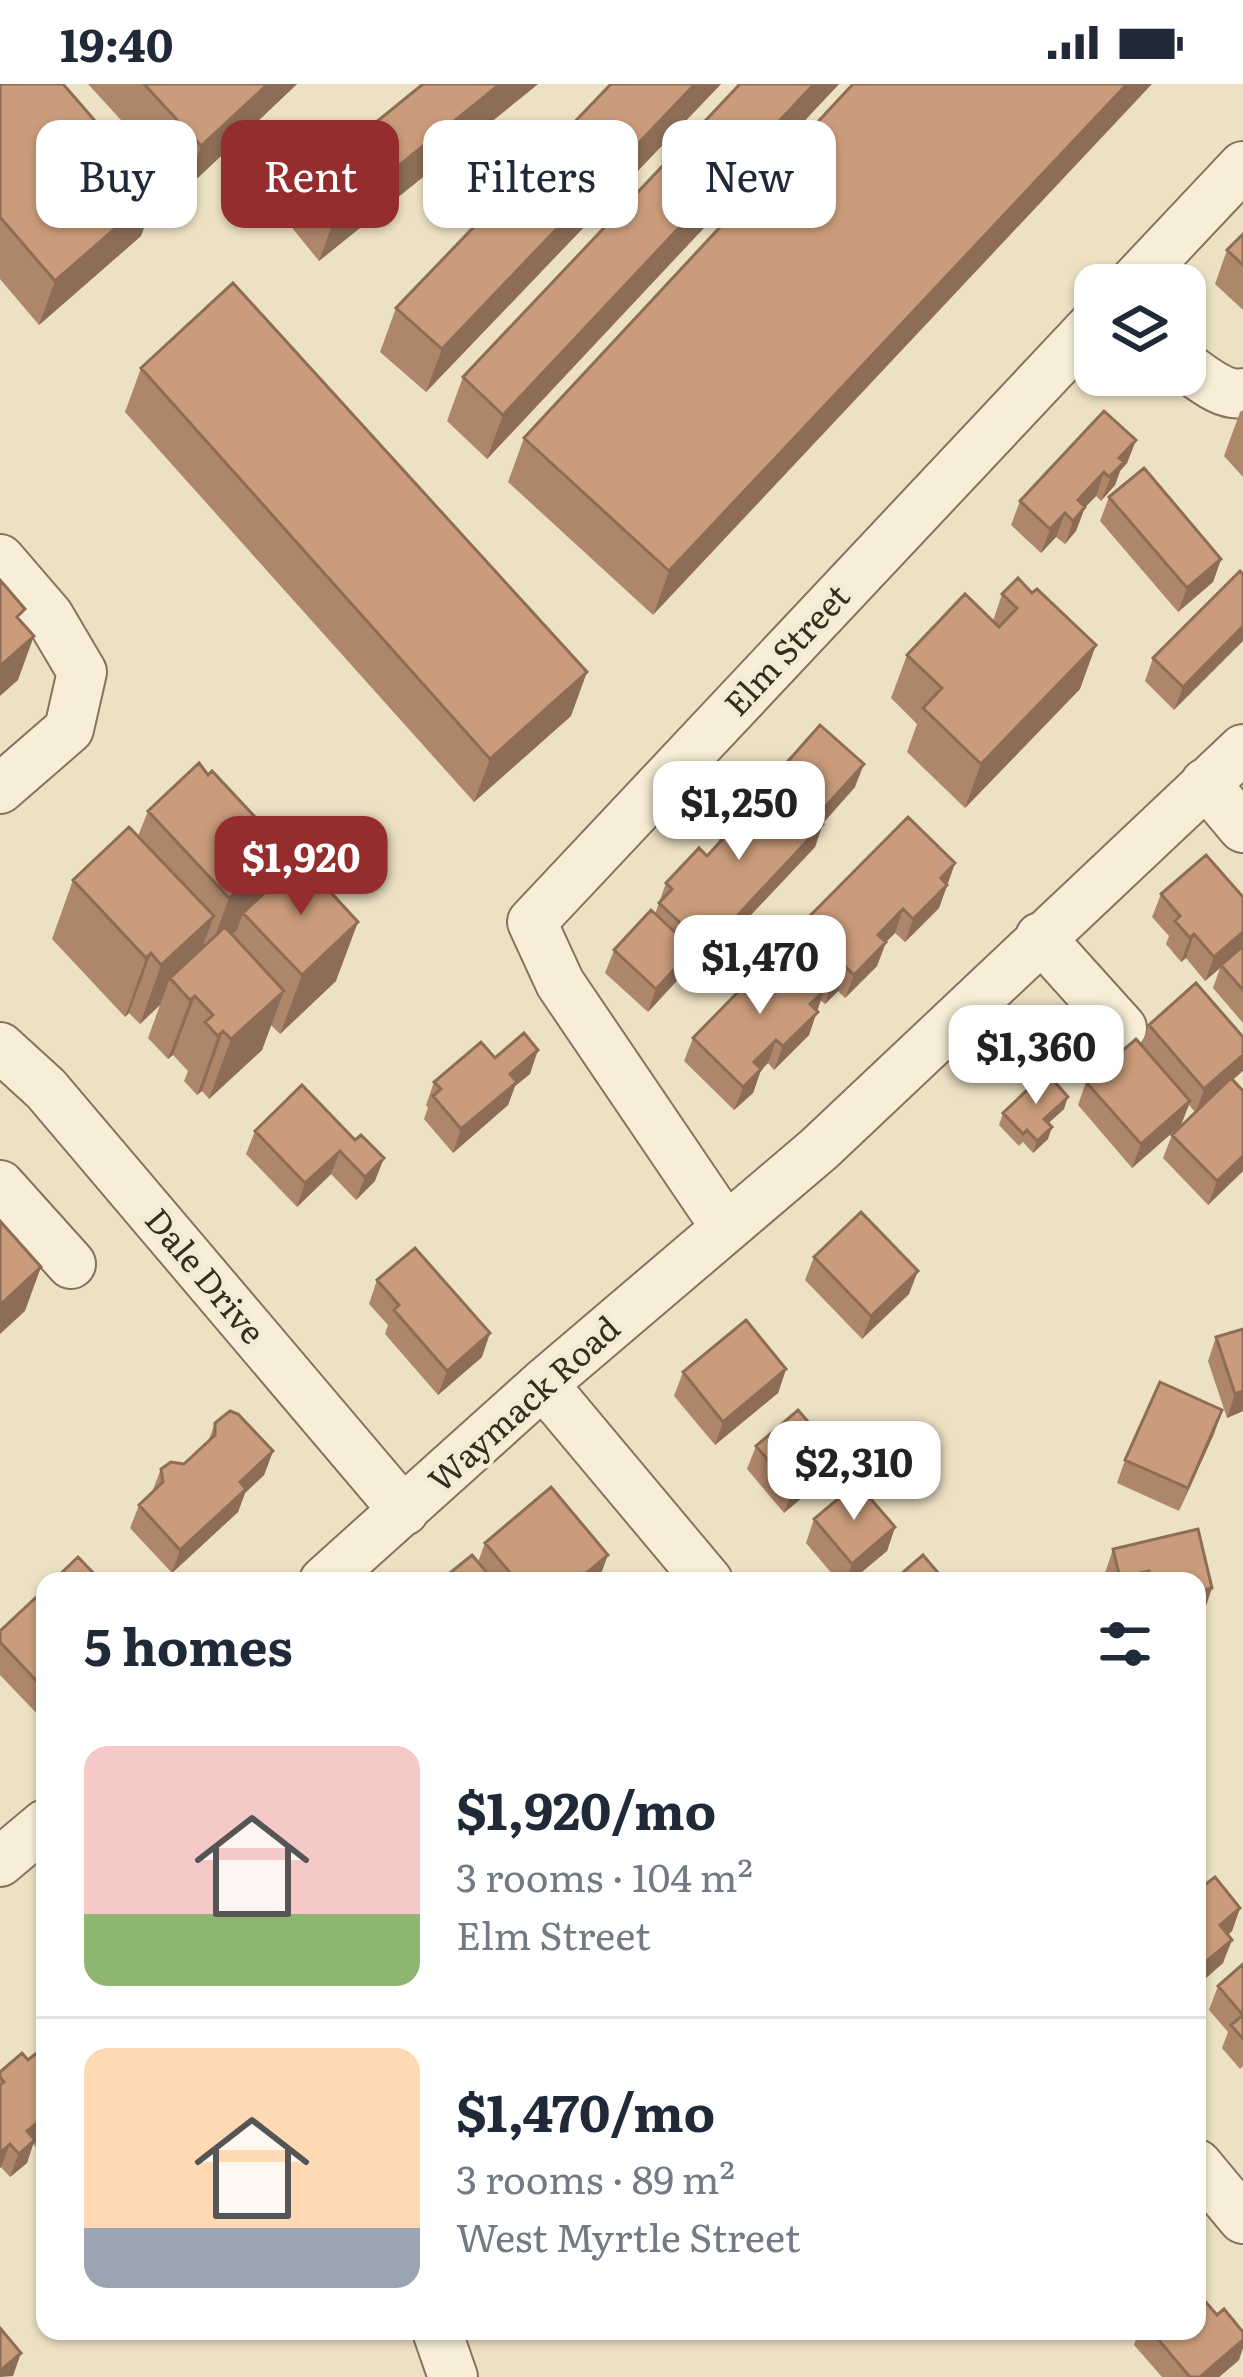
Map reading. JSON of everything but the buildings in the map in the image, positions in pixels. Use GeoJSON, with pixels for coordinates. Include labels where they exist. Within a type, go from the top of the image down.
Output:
{"type":"FeatureCollection","features":[{"type":"Feature","properties":{"kind":"street"},"geometry":{"type":"LineString","coordinates":[[1151,264],[1243,166]]}},
{"type":"Feature","properties":{"kind":"street","name":"Elm Street"},"geometry":{"type":"LineString","coordinates":[[726,1228],[560,983],[532,922],[1074,345]]}},
{"type":"Feature","properties":{"kind":"street"},"geometry":{"type":"LineString","coordinates":[[1206,379],[1235,395],[1243,393]]}},
{"type":"Feature","properties":{"kind":"street"},"geometry":{"type":"LineString","coordinates":[[0,560],[49,616],[82,672],[69,729],[0,789]]}},
{"type":"Feature","properties":{"kind":"street","name":"Waymack Road"},"geometry":{"type":"LineString","coordinates":[[334,1572],[543,1384],[819,1149],[1243,748]]}},
{"type":"Feature","properties":{"kind":"street"},"geometry":{"type":"LineString","coordinates":[[1205,783],[1243,828]]}},
{"type":"Feature","properties":{"kind":"street"},"geometry":{"type":"LineString","coordinates":[[1040,937],[1122,1028]]}},
{"type":"Feature","properties":{"kind":"street","name":"Dale Drive"},"geometry":{"type":"LineString","coordinates":[[0,1047],[46,1089],[404,1511]]}},
{"type":"Feature","properties":{"kind":"street"},"geometry":{"type":"LineString","coordinates":[[0,1185],[71,1264]]}},
{"type":"Feature","properties":{"kind":"street"},"geometry":{"type":"LineString","coordinates":[[543,1384],[696,1572]]}},
{"type":"Feature","properties":{"kind":"street"},"geometry":{"type":"LineString","coordinates":[[0,1862],[36,1832]]}},
{"type":"Feature","properties":{"kind":"street"},"geometry":{"type":"LineString","coordinates":[[1206,2175],[1243,2219]]}},
{"type":"Feature","properties":{"kind":"street"},"geometry":{"type":"LineString","coordinates":[[440,2340],[454,2377]]}}]}
